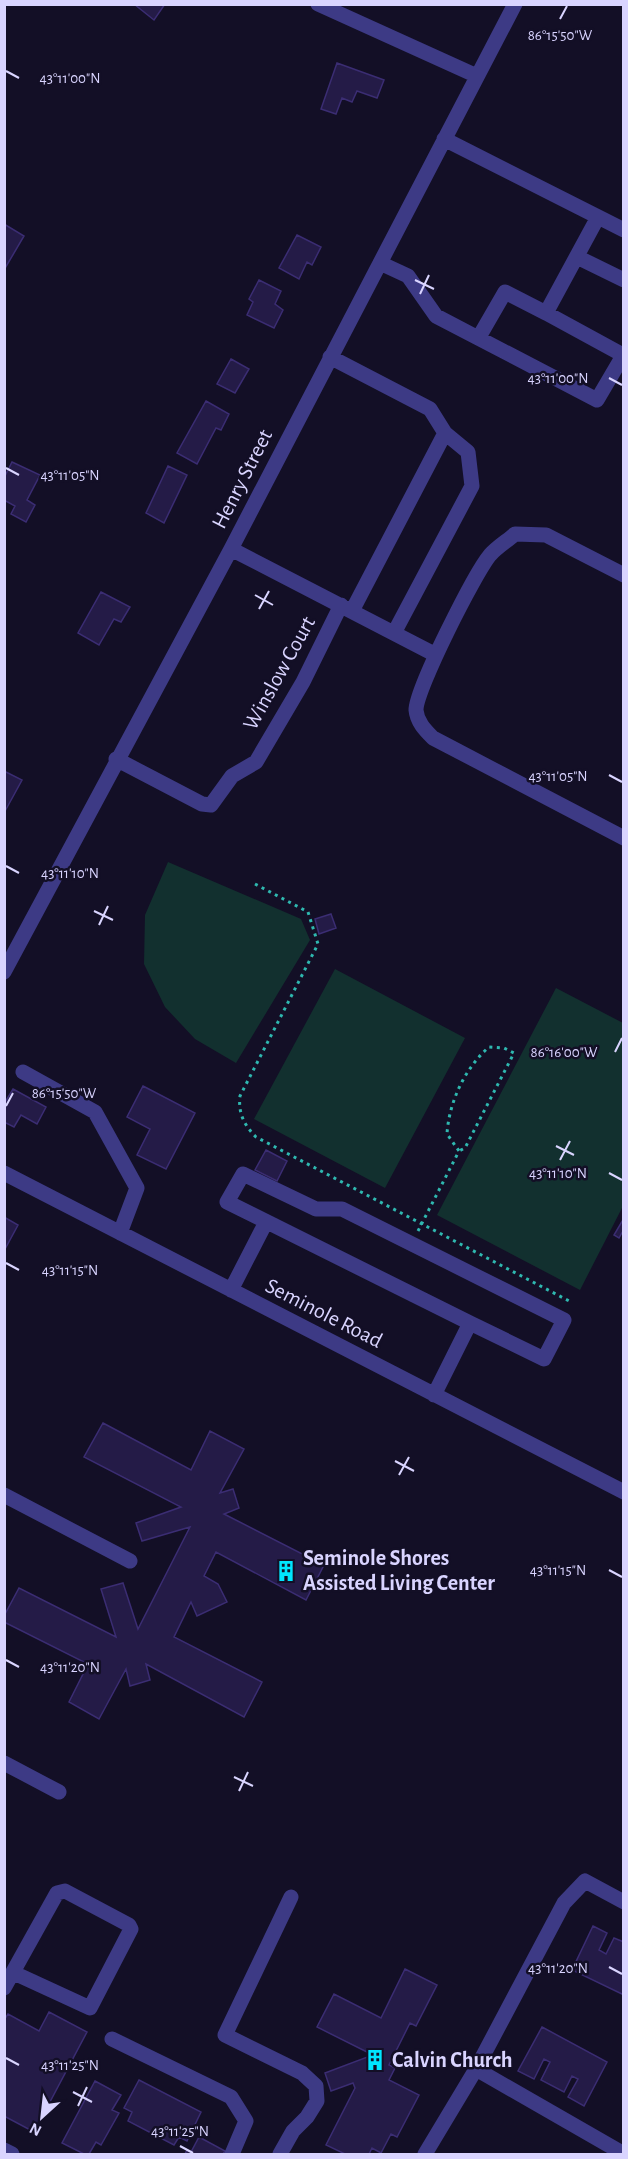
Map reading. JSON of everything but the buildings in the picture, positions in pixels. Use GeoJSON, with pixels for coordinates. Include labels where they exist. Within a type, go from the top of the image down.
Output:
{"type":"FeatureCollection","features":[{"type":"Feature","properties":{"kind":"street"},"geometry":{"type":"LineString","coordinates":[[318,4],[477,76]]}},
{"type":"Feature","properties":{"kind":"street","name":"Henry Street"},"geometry":{"type":"LineString","coordinates":[[4,972],[116,759],[231,549],[515,4]]}},
{"type":"Feature","properties":{"kind":"street"},"geometry":{"type":"LineString","coordinates":[[444,139],[624,230]]}},
{"type":"Feature","properties":{"kind":"street"},"geometry":{"type":"LineString","coordinates":[[546,313],[598,217]]}},
{"type":"Feature","properties":{"kind":"street"},"geometry":{"type":"LineString","coordinates":[[577,257],[624,280]]}},
{"type":"Feature","properties":{"kind":"street"},"geometry":{"type":"LineString","coordinates":[[380,263],[408,276],[436,316],[597,400],[623,355],[505,292],[479,337]]}},
{"type":"Feature","properties":{"kind":"street"},"geometry":{"type":"LineString","coordinates":[[330,357],[430,409],[446,433],[468,452],[472,486],[394,633]]}},
{"type":"Feature","properties":{"kind":"street"},"geometry":{"type":"LineString","coordinates":[[346,608],[446,433]]}},
{"type":"Feature","properties":{"kind":"street"},"geometry":{"type":"LineString","coordinates":[[624,575],[546,535],[515,534],[490,555],[436,655],[420,693],[416,711],[420,724],[433,738],[624,838]]}},
{"type":"Feature","properties":{"kind":"street","name":"Winslow Court"},"geometry":{"type":"LineString","coordinates":[[231,549],[436,655]]}},
{"type":"Feature","properties":{"kind":"street","name":"Winslow Court"},"geometry":{"type":"LineString","coordinates":[[116,759],[202,804],[211,805],[232,776],[256,762],[346,608]]}},
{"type":"Feature","properties":{"kind":"street"},"geometry":{"type":"LineString","coordinates":[[23,1072],[95,1112],[137,1188],[120,1233]]}},
{"type":"Feature","properties":{"kind":"street","name":"Seminole Road"},"geometry":{"type":"LineString","coordinates":[[4,1173],[624,1492]]}},
{"type":"Feature","properties":{"kind":"street"},"geometry":{"type":"LineString","coordinates":[[243,1174],[316,1209],[342,1209],[411,1244],[564,1320],[544,1359],[227,1202],[243,1174]]}},
{"type":"Feature","properties":{"kind":"street"},"geometry":{"type":"LineString","coordinates":[[231,1290],[267,1222]]}},
{"type":"Feature","properties":{"kind":"street"},"geometry":{"type":"LineString","coordinates":[[434,1395],[470,1323]]}},
{"type":"Feature","properties":{"kind":"street"},"geometry":{"type":"LineString","coordinates":[[4,1496],[129,1562]]}},
{"type":"Feature","properties":{"kind":"street"},"geometry":{"type":"LineString","coordinates":[[4,1763],[59,1792]]}},
{"type":"Feature","properties":{"kind":"street"},"geometry":{"type":"LineString","coordinates":[[425,2154],[476,2069],[564,1903],[585,1881],[624,1902]]}},
{"type":"Feature","properties":{"kind":"street"},"geometry":{"type":"LineString","coordinates":[[4,1988],[54,1896],[61,1892],[129,1924],[131,1929],[90,2008],[84,2008],[14,1973]]}},
{"type":"Feature","properties":{"kind":"street"},"geometry":{"type":"LineString","coordinates":[[280,2154],[292,2131],[307,2117],[317,2101],[316,2086],[302,2073],[225,2035],[291,1897]]}},
{"type":"Feature","properties":{"kind":"street"},"geometry":{"type":"LineString","coordinates":[[112,2039],[231,2097],[246,2121],[232,2154]]}},
{"type":"Feature","properties":{"kind":"street"},"geometry":{"type":"LineString","coordinates":[[476,2069],[624,2154]]}},
{"type":"Feature","properties":{"kind":"street"},"geometry":{"type":"LineString","coordinates":[[4,2150],[12,2154]]}},
{"type":"Feature","properties":{"kind":"path"},"geometry":{"type":"LineString","coordinates":[[255,885],[308,912],[318,944],[240,1096],[242,1117],[256,1137],[571,1302]]}},
{"type":"Feature","properties":{"kind":"path"},"geometry":{"type":"LineString","coordinates":[[411,1244],[459,1151],[465,1148],[514,1053],[504,1048],[489,1047],[475,1059],[453,1102],[447,1134],[459,1151]]}},
{"type":"Feature","properties":{"kind":"green space"},"geometry":{"type":"Polygon","coordinates":[[[168,862],[301,919],[310,940],[236,1063],[195,1039],[165,1007],[144,964],[145,915],[168,862]]]}},
{"type":"Feature","properties":{"kind":"green space"},"geometry":{"type":"Polygon","coordinates":[[[335,969],[465,1038],[385,1188],[254,1119],[335,969]]]}},
{"type":"Feature","properties":{"kind":"green space"},"geometry":{"type":"Polygon","coordinates":[[[556,988],[623,1023],[623,1206],[580,1290],[437,1215],[556,988]]]}},
{"type":"Feature","properties":{"kind":"place","name":"Seminole Shores Assisted Living Center"},"geometry":{"type":"Point","coordinates":[286,1571]}},
{"type":"Feature","properties":{"kind":"place","name":"Calvin Church"},"geometry":{"type":"Point","coordinates":[375,2060]}}]}
